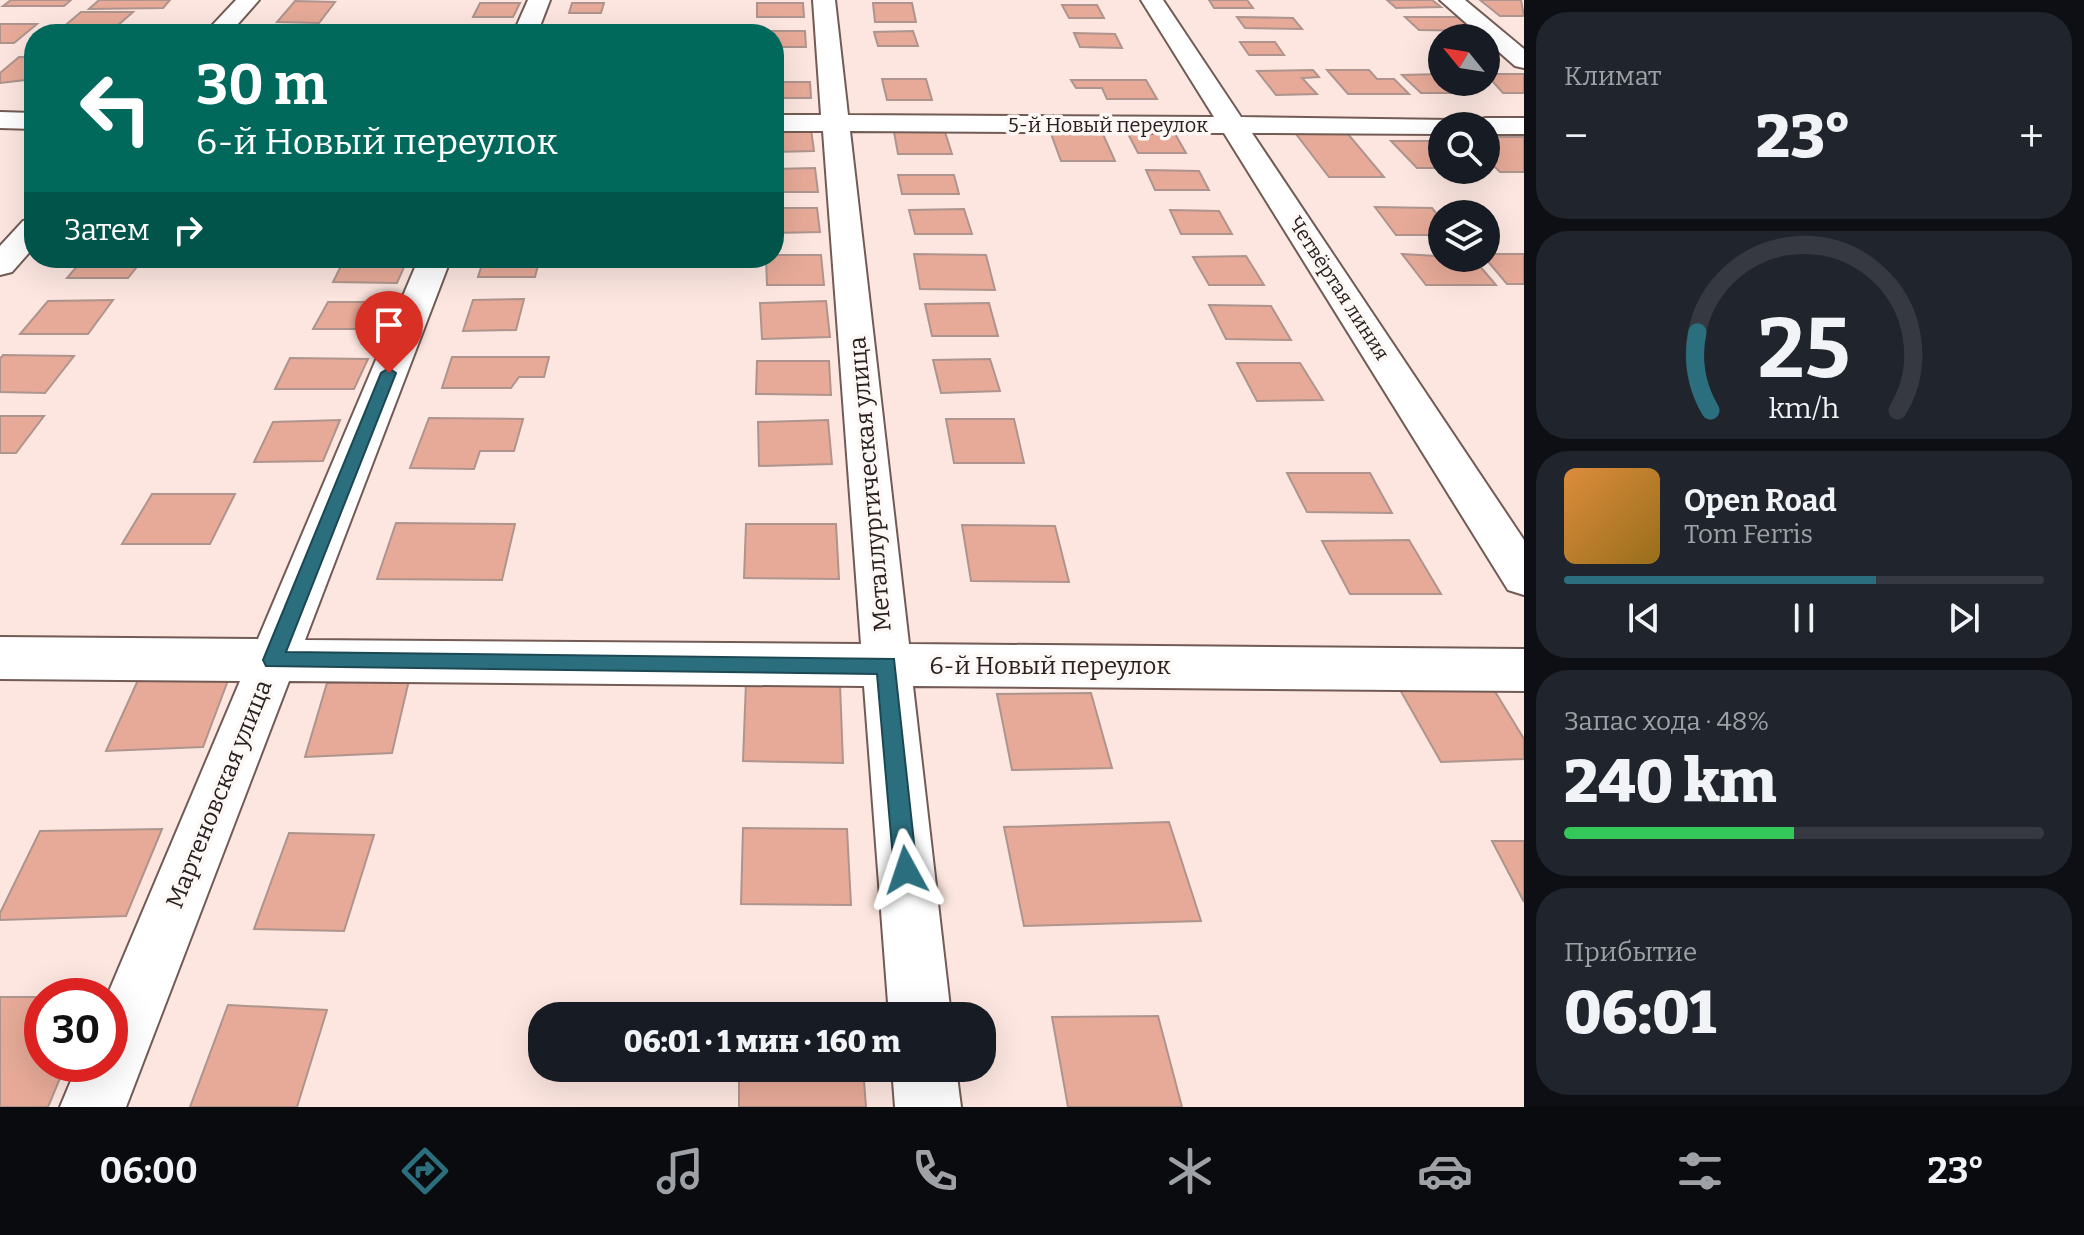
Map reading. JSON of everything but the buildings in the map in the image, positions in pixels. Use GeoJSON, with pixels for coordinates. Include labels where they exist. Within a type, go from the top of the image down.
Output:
{"type":"FeatureCollection","features":[{"type":"Feature","properties":{"kind":"street"},"geometry":{"type":"LineString","coordinates":[[225,24],[248,0]]}},
{"type":"Feature","properties":{"kind":"street"},"geometry":{"type":"LineString","coordinates":[[529,24],[539,0]]}},
{"type":"Feature","properties":{"kind":"street","name":"Металлургическая улица"},"geometry":{"type":"LineString","coordinates":[[824,0],[919,1002]]}},
{"type":"Feature","properties":{"kind":"street","name":"Четвёртая линия"},"geometry":{"type":"LineString","coordinates":[[1152,0],[1524,577]]}},
{"type":"Feature","properties":{"kind":"street"},"geometry":{"type":"LineString","coordinates":[[1451,0],[1524,61]]}},
{"type":"Feature","properties":{"kind":"street"},"geometry":{"type":"LineString","coordinates":[[0,120],[24,121]]}},
{"type":"Feature","properties":{"kind":"street","name":"5-й Новый переулок"},"geometry":{"type":"LineString","coordinates":[[784,123],[1428,126]]}},
{"type":"Feature","properties":{"kind":"street"},"geometry":{"type":"LineString","coordinates":[[1500,126],[1524,126]]}},
{"type":"Feature","properties":{"kind":"street"},"geometry":{"type":"LineString","coordinates":[[0,265],[24,239]]}},
{"type":"Feature","properties":{"kind":"street","name":"Мартеновская улица"},"geometry":{"type":"LineString","coordinates":[[93,1107],[431,268]]}},
{"type":"Feature","properties":{"kind":"street","name":"6-й Новый переулок"},"geometry":{"type":"LineString","coordinates":[[0,658],[1524,670]]}},
{"type":"Feature","properties":{"kind":"street"},"geometry":{"type":"LineString","coordinates":[[925,1082],[928,1107]]}},
{"type":"Feature","properties":{"kind":"route"},"geometry":{"type":"LineString","coordinates":[[389,373],[273,660],[887,665],[906,870]]}}]}
